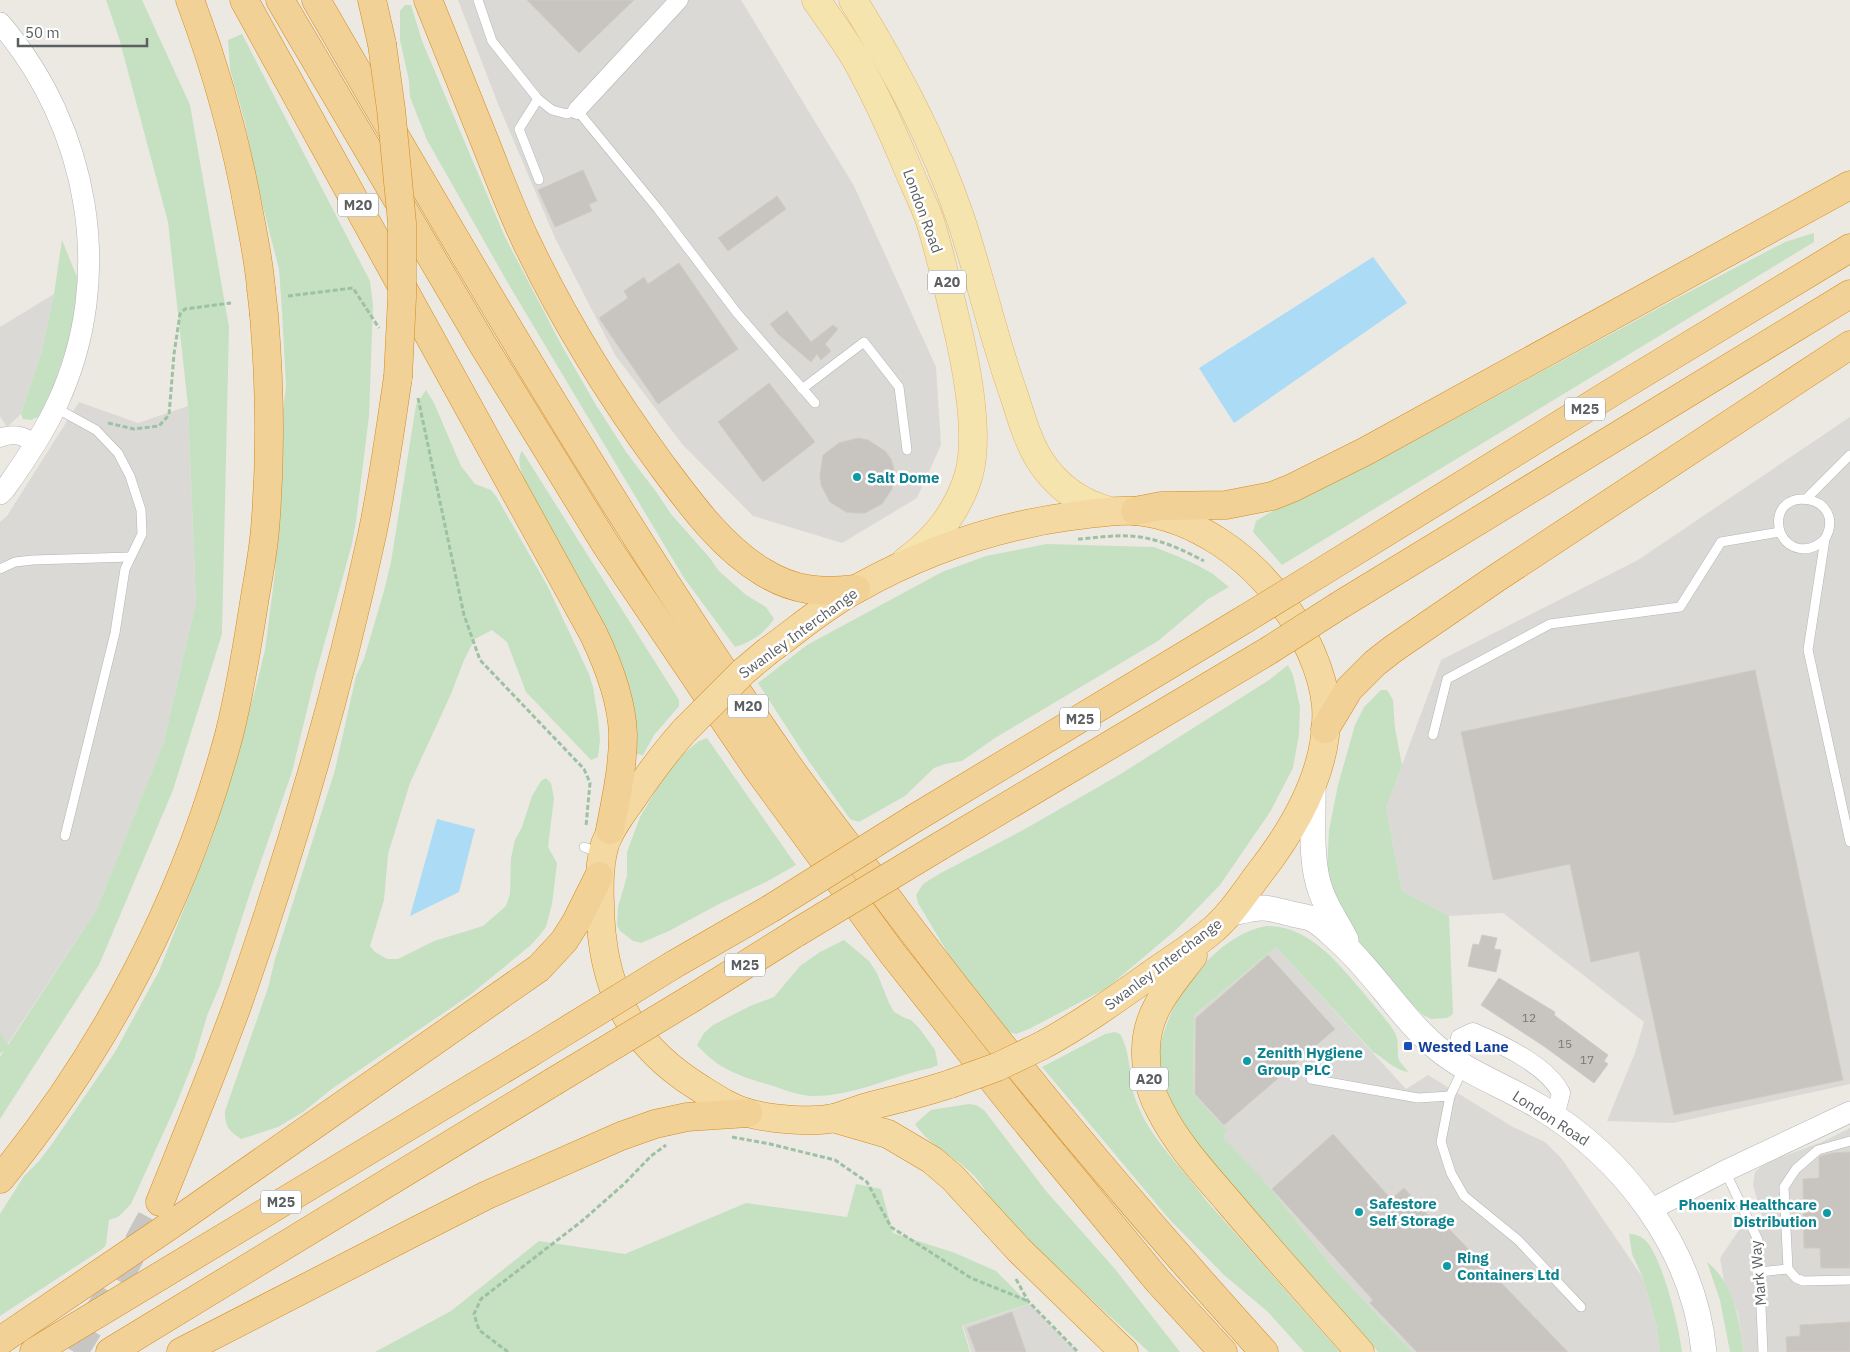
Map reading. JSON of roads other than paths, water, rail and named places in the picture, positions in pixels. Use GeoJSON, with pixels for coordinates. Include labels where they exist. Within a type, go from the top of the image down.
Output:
{"type":"FeatureCollection","features":[{"type":"Feature","properties":{"kind":"highway"},"geometry":{"type":"LineString","coordinates":[[0,1179],[34,1136],[93,1049],[118,1007],[148,948],[192,846],[229,735],[246,658],[265,530],[268,477],[268,394],[264,315],[259,267],[232,132],[218,80],[190,0]]}},
{"type":"Feature","properties":{"kind":"highway","name":"M20"},"geometry":{"type":"LineString","coordinates":[[244,0],[600,647],[616,692],[623,735],[620,775],[599,852]]}},
{"type":"Feature","properties":{"kind":"highway","name":"M20"},"geometry":{"type":"LineString","coordinates":[[280,0],[514,395],[606,545],[756,767],[892,953],[1019,1113],[1158,1280],[1223,1352]]}},
{"type":"Feature","properties":{"kind":"highway","name":"M20"},"geometry":{"type":"LineString","coordinates":[[316,0],[418,176],[630,528],[788,766],[938,966],[1061,1120],[1184,1264],[1264,1352]]}},
{"type":"Feature","properties":{"kind":"highway"},"geometry":{"type":"LineString","coordinates":[[160,1202],[236,1008],[271,908],[304,801],[340,670],[372,534],[385,464],[407,385],[402,297],[402,223],[391,109],[382,44],[372,0]]}},
{"type":"Feature","properties":{"kind":"highway"},"geometry":{"type":"LineString","coordinates":[[428,0],[524,238],[569,324],[622,412],[681,491],[736,552],[762,571],[795,586],[814,591],[856,589]]}},
{"type":"Feature","properties":{"kind":"highway"},"geometry":{"type":"LineString","coordinates":[[1123,511],[1161,506],[1226,505],[1272,496],[1292,488],[1366,451],[1850,184]]}},
{"type":"Feature","properties":{"kind":"highway","name":"M25"},"geometry":{"type":"LineString","coordinates":[[34,1352],[770,908],[1850,248]]}},
{"type":"Feature","properties":{"kind":"highway","name":"M25"},"geometry":{"type":"LineString","coordinates":[[110,1352],[940,846],[1268,651],[1340,605],[1850,294]]}},
{"type":"Feature","properties":{"kind":"highway"},"geometry":{"type":"LineString","coordinates":[[1325,729],[1349,689],[1393,649],[1506,572],[1850,345]]}},
{"type":"Feature","properties":{"kind":"highway","name":"Swanley Interchange"},"geometry":{"type":"LineString","coordinates":[[1123,511],[1175,521],[1217,540],[1240,557],[1265,580],[1292,616],[1323,687],[1326,707],[1325,729],[1313,782],[1294,822],[1274,856],[1219,923],[1112,1004],[1040,1046],[997,1067],[950,1084],[833,1118],[807,1120],[748,1113],[731,1107],[687,1080],[653,1052],[630,1024],[615,993],[603,956],[600,919],[599,852],[654,766],[684,730],[744,671],[768,651],[856,589],[899,567],[951,546],[1024,523],[1123,511]]}},
{"type":"Feature","properties":{"kind":"highway"},"geometry":{"type":"LineString","coordinates":[[0,1341],[203,1204],[539,968],[564,941],[576,922],[599,852]]}},
{"type":"Feature","properties":{"kind":"highway","name":"A20"},"geometry":{"type":"LineString","coordinates":[[1219,923],[1162,996],[1151,1018],[1146,1055],[1154,1098],[1170,1129],[1203,1171],[1360,1352]]}},
{"type":"Feature","properties":{"kind":"highway"},"geometry":{"type":"LineString","coordinates":[[181,1352],[416,1230],[621,1136],[655,1124],[688,1118],[748,1113]]}},
{"type":"Feature","properties":{"kind":"highway"},"geometry":{"type":"LineString","coordinates":[[833,1118],[888,1134],[932,1160],[953,1178],[1019,1250],[1124,1352]]}},
{"type":"Feature","properties":{"kind":"main road","name":"London Road"},"geometry":{"type":"LineString","coordinates":[[816,0],[858,62],[891,129],[929,221],[949,290],[967,369],[972,431],[972,456],[969,473],[951,516],[943,528],[926,546],[899,567]]}},
{"type":"Feature","properties":{"kind":"main road","name":"London Road"},"geometry":{"type":"LineString","coordinates":[[853,0],[891,63],[937,156],[960,218],[1008,377],[1032,445],[1049,473],[1062,487],[1088,504],[1123,511]]}},
{"type":"Feature","properties":{"kind":"main road","name":"London Road"},"geometry":{"type":"LineString","coordinates":[[1313,782],[1314,861],[1317,877],[1321,893],[1354,953],[1398,1008],[1426,1038],[1465,1067],[1555,1117],[1580,1134],[1602,1154],[1650,1210],[1677,1255],[1700,1323],[1704,1352]]}},
{"type":"Feature","properties":{"kind":"main road","name":"London Road"},"geometry":{"type":"LineString","coordinates":[[1219,923],[1262,908],[1311,919],[1354,953]]}},
{"type":"Feature","properties":{"kind":"street"},"geometry":{"type":"LineString","coordinates":[[577,110],[679,0]]}},
{"type":"Feature","properties":{"kind":"street"},"geometry":{"type":"LineString","coordinates":[[0,22],[26,56],[53,103],[66,132],[80,176],[86,207],[90,260],[86,306],[79,342],[56,407],[36,444],[0,494]]}},
{"type":"Feature","properties":{"kind":"street"},"geometry":{"type":"LineString","coordinates":[[0,438],[7,435],[18,435],[36,444]]}},
{"type":"Feature","properties":{"kind":"street"},"geometry":{"type":"LineString","coordinates":[[1460,1038],[1473,1032],[1500,1043],[1532,1064],[1554,1084],[1561,1094],[1555,1117]]}},
{"type":"Feature","properties":{"kind":"street"},"geometry":{"type":"LineString","coordinates":[[1650,1210],[1725,1171],[1850,1112]]}},
{"type":"Feature","properties":{"kind":"lane"},"geometry":{"type":"LineString","coordinates":[[478,0],[492,40],[538,99],[552,110],[567,114],[577,110],[658,209],[737,313],[815,403]]}},
{"type":"Feature","properties":{"kind":"lane"},"geometry":{"type":"LineString","coordinates":[[538,99],[519,129],[539,180]]}},
{"type":"Feature","properties":{"kind":"lane"},"geometry":{"type":"LineString","coordinates":[[802,388],[864,342],[899,387],[907,450]]}},
{"type":"Feature","properties":{"kind":"lane"},"geometry":{"type":"LineString","coordinates":[[56,407],[96,430],[118,453],[141,510],[142,534],[125,569],[115,633],[65,836]]}},
{"type":"Feature","properties":{"kind":"lane"},"geometry":{"type":"LineString","coordinates":[[1807,498],[1850,455]]}},
{"type":"Feature","properties":{"kind":"lane"},"geometry":{"type":"LineString","coordinates":[[1825,539],[1813,548],[1806,549],[1796,548],[1786,542],[1780,532],[1778,521],[1784,508],[1796,500],[1807,498],[1820,503],[1828,514],[1830,527],[1825,539],[1808,650],[1850,842]]}},
{"type":"Feature","properties":{"kind":"lane"},"geometry":{"type":"LineString","coordinates":[[1434,735],[1447,679],[1550,624],[1680,607],[1721,542],[1780,532]]}},
{"type":"Feature","properties":{"kind":"lane"},"geometry":{"type":"LineString","coordinates":[[0,569],[15,562],[33,560],[130,557]]}},
{"type":"Feature","properties":{"kind":"lane"},"geometry":{"type":"LineString","coordinates":[[1465,1067],[1450,1096],[1441,1142],[1451,1174],[1464,1196],[1518,1240],[1581,1308]]}},
{"type":"Feature","properties":{"kind":"lane"},"geometry":{"type":"LineString","coordinates":[[1311,1079],[1418,1098],[1450,1096]]}},
{"type":"Feature","properties":{"kind":"lane"},"geometry":{"type":"LineString","coordinates":[[1850,1142],[1818,1150],[1796,1169],[1784,1187],[1788,1269],[1796,1278],[1803,1281],[1850,1280]]}},
{"type":"Feature","properties":{"kind":"lane","name":"Mark Way"},"geometry":{"type":"LineString","coordinates":[[1725,1171],[1758,1240],[1763,1352]]}},
{"type":"Feature","properties":{"kind":"lane"},"geometry":{"type":"LineString","coordinates":[[1759,1272],[1788,1269]]}},
{"type":"Feature","properties":{"kind":"water"},"geometry":{"type":"Polygon","coordinates":[[[1373,257],[1407,303],[1234,423],[1199,368],[1373,257]]]}},
{"type":"Feature","properties":{"kind":"water"},"geometry":{"type":"Polygon","coordinates":[[[437,819],[475,829],[459,892],[410,916],[437,819]]]}},
{"type":"Feature","properties":{"kind":"tunnel"},"geometry":{"type":"LineString","coordinates":[[74,1352],[115,1285],[160,1202]]}},
{"type":"Feature","properties":{"kind":"place","name":"Salt Dome"},"geometry":{"type":"Point","coordinates":[857,477]}},
{"type":"Feature","properties":{"kind":"place","name":"Wested Lane"},"geometry":{"type":"Point","coordinates":[1408,1046]}},
{"type":"Feature","properties":{"kind":"place","name":"Zenith Hygiene Group PLC"},"geometry":{"type":"Point","coordinates":[1247,1061]}},
{"type":"Feature","properties":{"kind":"place","name":"Safestore Self Storage"},"geometry":{"type":"Point","coordinates":[1359,1212]}},
{"type":"Feature","properties":{"kind":"place","name":"Phoenix Healthcare Distribution"},"geometry":{"type":"Point","coordinates":[1827,1213]}},
{"type":"Feature","properties":{"kind":"place","name":"Ring Containers Ltd"},"geometry":{"type":"Point","coordinates":[1447,1266]}}]}
